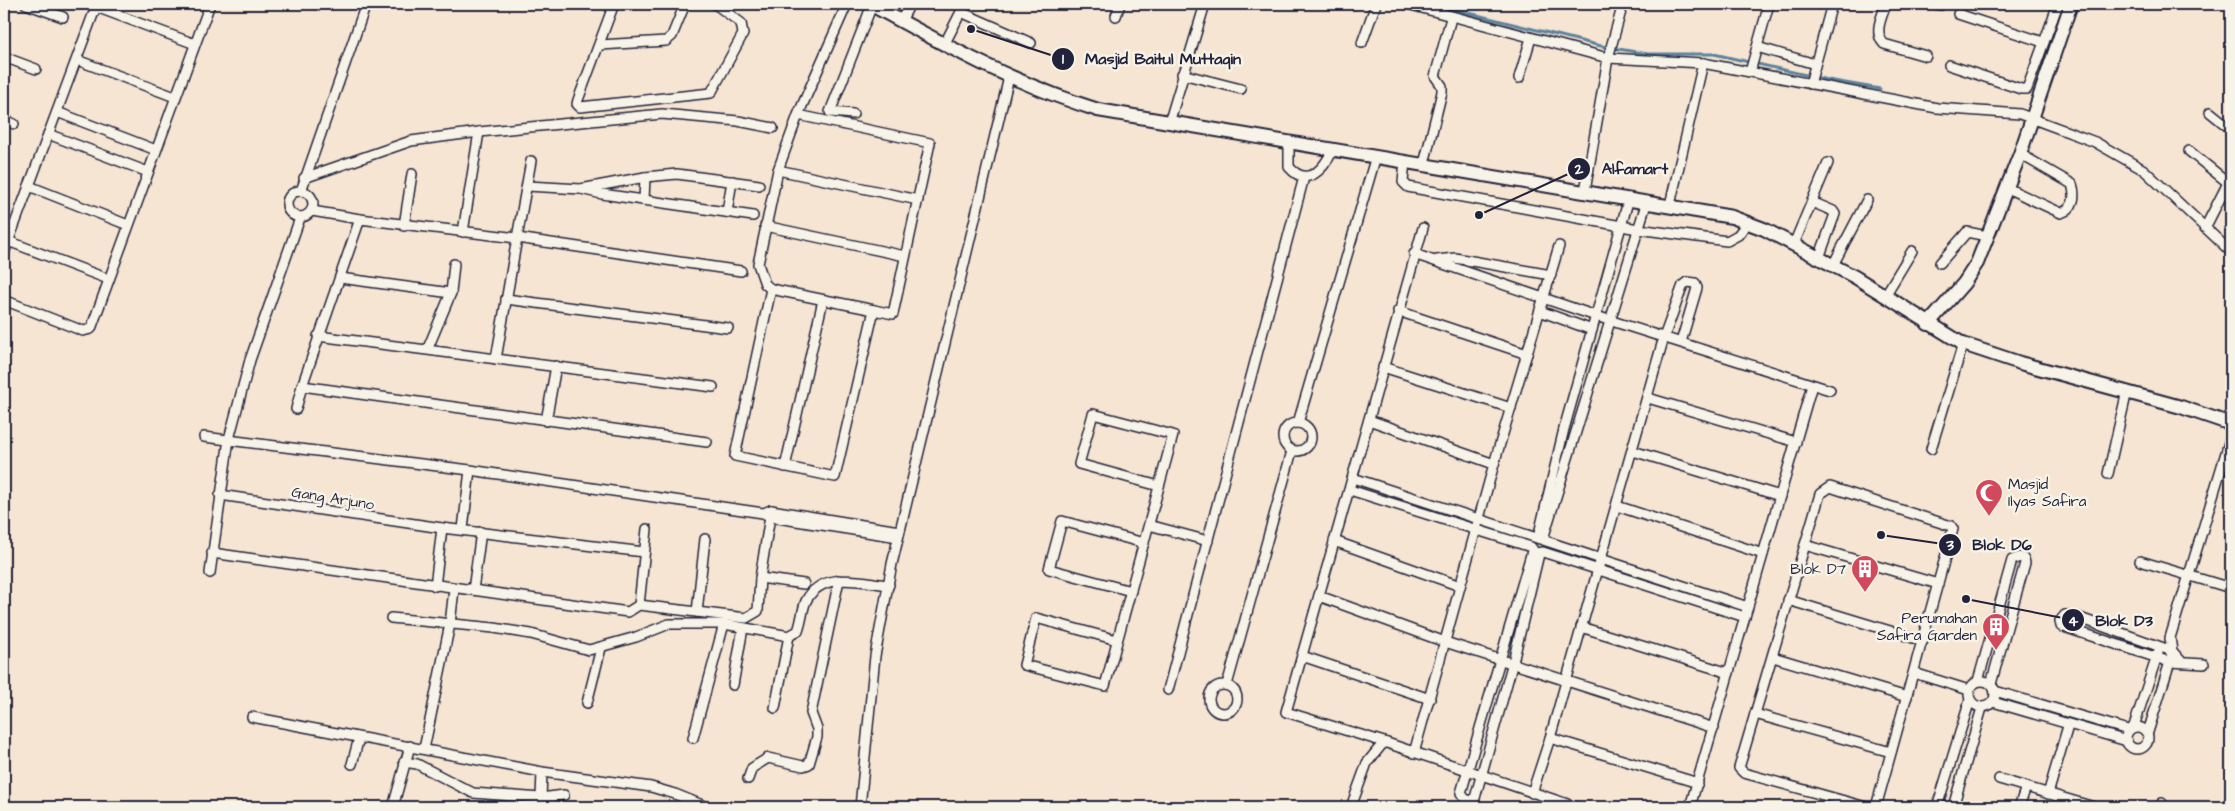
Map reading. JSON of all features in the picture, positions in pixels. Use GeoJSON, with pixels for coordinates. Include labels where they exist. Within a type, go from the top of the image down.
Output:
{"type":"FeatureCollection","features":[{"type":"Feature","properties":{"kind":"street"},"geometry":{"type":"LineString","coordinates":[[26,4],[62,17]]}},
{"type":"Feature","properties":{"kind":"street"},"geometry":{"type":"LineString","coordinates":[[4,300],[87,331],[91,329],[210,4]]}},
{"type":"Feature","properties":{"kind":"street"},"geometry":{"type":"LineString","coordinates":[[301,191],[366,4]]}},
{"type":"Feature","properties":{"kind":"street"},"geometry":{"type":"LineString","coordinates":[[614,4],[578,100],[577,104],[580,107],[707,95],[714,90],[743,34],[741,23],[715,4]]}},
{"type":"Feature","properties":{"kind":"street"},"geometry":{"type":"LineString","coordinates":[[600,45],[666,41],[672,36],[685,4]]}},
{"type":"Feature","properties":{"kind":"street"},"geometry":{"type":"LineString","coordinates":[[798,115],[930,143],[892,314],[771,289],[765,284],[758,264],[778,170],[798,115],[846,4]]}},
{"type":"Feature","properties":{"kind":"street"},"geometry":{"type":"LineString","coordinates":[[853,114],[830,112],[871,4],[944,45],[1009,78],[1056,97],[1098,110],[1630,198],[1748,222],[1794,244],[1886,294],[1928,324],[1963,344],[2020,363],[2127,391],[2231,424]]}},
{"type":"Feature","properties":{"kind":"street"},"geometry":{"type":"LineString","coordinates":[[901,21],[910,4]]}},
{"type":"Feature","properties":{"kind":"street"},"geometry":{"type":"LineString","coordinates":[[1116,16],[1120,4]]}},
{"type":"Feature","properties":{"kind":"street"},"geometry":{"type":"LineString","coordinates":[[1169,123],[1182,74],[1205,4]]}},
{"type":"Feature","properties":{"kind":"street"},"geometry":{"type":"LineString","coordinates":[[1362,44],[1376,4]]}},
{"type":"Feature","properties":{"kind":"street"},"geometry":{"type":"LineString","coordinates":[[1407,4],[1451,18],[1531,38],[1609,52],[1703,63],[1750,71],[1937,108],[2009,112],[2033,119],[2095,142],[2128,160],[2158,182],[2231,252]]}},
{"type":"Feature","properties":{"kind":"street"},"geometry":{"type":"LineString","coordinates":[[1585,191],[1609,52],[1622,4]]}},
{"type":"Feature","properties":{"kind":"street"},"geometry":{"type":"LineString","coordinates":[[1750,71],[1769,4]]}},
{"type":"Feature","properties":{"kind":"street"},"geometry":{"type":"LineString","coordinates":[[1810,83],[1832,4]]}},
{"type":"Feature","properties":{"kind":"street"},"geometry":{"type":"LineString","coordinates":[[1886,4],[1878,29],[1881,41],[1884,44],[1926,56]]}},
{"type":"Feature","properties":{"kind":"street"},"geometry":{"type":"LineString","coordinates":[[1949,65],[2026,89],[2028,88],[2058,4]]}},
{"type":"Feature","properties":{"kind":"street"},"geometry":{"type":"LineString","coordinates":[[1928,324],[1964,283],[1977,263],[2033,119],[2071,4]]}},
{"type":"Feature","properties":{"kind":"street"},"geometry":{"type":"LineString","coordinates":[[4,254],[96,6],[195,44]]}},
{"type":"Feature","properties":{"kind":"street"},"geometry":{"type":"LineString","coordinates":[[944,45],[963,8],[1031,43]]}},
{"type":"Feature","properties":{"kind":"street"},"geometry":{"type":"LineString","coordinates":[[1958,14],[2043,42]]}},
{"type":"Feature","properties":{"kind":"street"},"geometry":{"type":"LineString","coordinates":[[1424,164],[1442,92],[1442,86],[1435,76],[1451,18]]}},
{"type":"Feature","properties":{"kind":"street"},"geometry":{"type":"LineString","coordinates":[[1519,78],[1531,38]]}},
{"type":"Feature","properties":{"kind":"street"},"geometry":{"type":"LineString","coordinates":[[1756,51],[1814,66]]}},
{"type":"Feature","properties":{"kind":"street"},"geometry":{"type":"LineString","coordinates":[[4,57],[36,69]]}},
{"type":"Feature","properties":{"kind":"street"},"geometry":{"type":"LineString","coordinates":[[77,60],[175,97]]}},
{"type":"Feature","properties":{"kind":"street"},"geometry":{"type":"LineString","coordinates":[[1670,205],[1703,63]]}},
{"type":"Feature","properties":{"kind":"street"},"geometry":{"type":"LineString","coordinates":[[1182,74],[1241,89]]}},
{"type":"Feature","properties":{"kind":"street"},"geometry":{"type":"LineString","coordinates":[[860,807],[875,656],[888,585],[1009,78]]}},
{"type":"Feature","properties":{"kind":"street"},"geometry":{"type":"LineString","coordinates":[[57,112],[156,150]]}},
{"type":"Feature","properties":{"kind":"street"},"geometry":{"type":"LineString","coordinates":[[2210,112],[2231,129]]}},
{"type":"Feature","properties":{"kind":"street"},"geometry":{"type":"LineString","coordinates":[[304,178],[411,141],[479,132],[662,114],[738,121],[773,128]]}},
{"type":"Feature","properties":{"kind":"street"},"geometry":{"type":"LineString","coordinates":[[4,120],[14,124]]}},
{"type":"Feature","properties":{"kind":"street"},"geometry":{"type":"LineString","coordinates":[[463,232],[479,132]]}},
{"type":"Feature","properties":{"kind":"street"},"geometry":{"type":"LineString","coordinates":[[48,134],[148,172]]}},
{"type":"Feature","properties":{"kind":"street"},"geometry":{"type":"LineString","coordinates":[[1289,143],[1289,167],[1304,177],[1323,169],[1333,150]]}},
{"type":"Feature","properties":{"kind":"street"},"geometry":{"type":"LineString","coordinates":[[2189,151],[2230,182],[2205,228]]}},
{"type":"Feature","properties":{"kind":"street"},"geometry":{"type":"LineString","coordinates":[[2007,188],[2061,213],[2068,211],[2073,203],[2075,192],[2072,184],[2020,154]]}},
{"type":"Feature","properties":{"kind":"street"},"geometry":{"type":"LineString","coordinates":[[1298,423],[1376,156]]}},
{"type":"Feature","properties":{"kind":"street"},"geometry":{"type":"LineString","coordinates":[[496,359],[532,161]]}},
{"type":"Feature","properties":{"kind":"street"},"geometry":{"type":"LineString","coordinates":[[1406,161],[1403,182],[1408,187],[1620,226],[1727,241],[1738,235],[1748,222]]}},
{"type":"Feature","properties":{"kind":"street"},"geometry":{"type":"LineString","coordinates":[[1794,244],[1828,163]]}},
{"type":"Feature","properties":{"kind":"street"},"geometry":{"type":"LineString","coordinates":[[778,170],[918,200]]}},
{"type":"Feature","properties":{"kind":"street"},"geometry":{"type":"LineString","coordinates":[[404,226],[412,174]]}},
{"type":"Feature","properties":{"kind":"street"},"geometry":{"type":"LineString","coordinates":[[527,186],[581,188],[645,177],[677,174],[760,185]]}},
{"type":"Feature","properties":{"kind":"street"},"geometry":{"type":"LineString","coordinates":[[644,200],[645,177]]}},
{"type":"Feature","properties":{"kind":"street"},"geometry":{"type":"LineString","coordinates":[[1168,690],[1304,177]]}},
{"type":"Feature","properties":{"kind":"street"},"geometry":{"type":"LineString","coordinates":[[727,212],[732,181]]}},
{"type":"Feature","properties":{"kind":"street"},"geometry":{"type":"LineString","coordinates":[[29,186],[128,225]]}},
{"type":"Feature","properties":{"kind":"street"},"geometry":{"type":"LineString","coordinates":[[581,188],[602,194],[753,216]]}},
{"type":"Feature","properties":{"kind":"street"},"geometry":{"type":"LineString","coordinates":[[300,218],[292,216],[286,204],[288,197],[294,192],[301,191],[312,198],[314,204],[312,211]]}},
{"type":"Feature","properties":{"kind":"street"},"geometry":{"type":"LineString","coordinates":[[1630,198],[1620,226],[1564,429],[1538,545],[1513,662],[1474,799],[1465,799],[1461,794],[1500,658],[1538,545],[1577,432],[1609,320],[1647,201]]}},
{"type":"Feature","properties":{"kind":"street"},"geometry":{"type":"LineString","coordinates":[[1833,265],[1867,200]]}},
{"type":"Feature","properties":{"kind":"street"},"geometry":{"type":"LineString","coordinates":[[1812,202],[1833,211],[1835,214],[1819,258]]}},
{"type":"Feature","properties":{"kind":"street"},"geometry":{"type":"LineString","coordinates":[[210,573],[229,439],[250,360],[300,218],[312,211],[404,226],[517,238],[741,271]]}},
{"type":"Feature","properties":{"kind":"street"},"geometry":{"type":"LineString","coordinates":[[296,409],[318,336],[360,219]]}},
{"type":"Feature","properties":{"kind":"street"},"geometry":{"type":"LineString","coordinates":[[765,226],[905,256]]}},
{"type":"Feature","properties":{"kind":"street"},"geometry":{"type":"LineString","coordinates":[[1423,228],[1382,367],[1350,490],[1286,712],[1384,742],[1576,807]]}},
{"type":"Feature","properties":{"kind":"street"},"geometry":{"type":"LineString","coordinates":[[1940,263],[1964,233],[1972,231],[1987,236]]}},
{"type":"Feature","properties":{"kind":"street"},"geometry":{"type":"LineString","coordinates":[[8,241],[108,279]]}},
{"type":"Feature","properties":{"kind":"street"},"geometry":{"type":"LineString","coordinates":[[1414,753],[1494,464],[1559,246]]}},
{"type":"Feature","properties":{"kind":"street"},"geometry":{"type":"LineString","coordinates":[[1886,294],[1912,250]]}},
{"type":"Feature","properties":{"kind":"street"},"geometry":{"type":"LineString","coordinates":[[1414,254],[1596,316],[1830,390]]}},
{"type":"Feature","properties":{"kind":"street"},"geometry":{"type":"LineString","coordinates":[[1436,260],[1455,258],[1551,275]]}},
{"type":"Feature","properties":{"kind":"street"},"geometry":{"type":"LineString","coordinates":[[428,348],[450,292],[454,264]]}},
{"type":"Feature","properties":{"kind":"street"},"geometry":{"type":"LineString","coordinates":[[340,278],[450,292]]}},
{"type":"Feature","properties":{"kind":"street"},"geometry":{"type":"LineString","coordinates":[[1532,792],[1567,680],[1664,337],[1684,283],[1694,283],[1697,288],[1681,342]]}},
{"type":"Feature","properties":{"kind":"street"},"geometry":{"type":"LineString","coordinates":[[771,289],[735,456],[835,478],[874,310]]}},
{"type":"Feature","properties":{"kind":"street"},"geometry":{"type":"LineString","coordinates":[[506,299],[728,328]]}},
{"type":"Feature","properties":{"kind":"street"},"geometry":{"type":"LineString","coordinates":[[784,467],[822,300]]}},
{"type":"Feature","properties":{"kind":"street"},"geometry":{"type":"LineString","coordinates":[[1398,311],[1527,354]]}},
{"type":"Feature","properties":{"kind":"street"},"geometry":{"type":"LineString","coordinates":[[1540,311],[1592,330]]}},
{"type":"Feature","properties":{"kind":"street"},"geometry":{"type":"LineString","coordinates":[[318,336],[428,348],[496,359],[713,387]]}},
{"type":"Feature","properties":{"kind":"street"},"geometry":{"type":"LineString","coordinates":[[1931,449],[1963,344]]}},
{"type":"Feature","properties":{"kind":"street"},"geometry":{"type":"LineString","coordinates":[[546,421],[556,366]]}},
{"type":"Feature","properties":{"kind":"street"},"geometry":{"type":"LineString","coordinates":[[1382,367],[1511,408]]}},
{"type":"Feature","properties":{"kind":"street"},"geometry":{"type":"LineString","coordinates":[[1690,807],[1812,385]]}},
{"type":"Feature","properties":{"kind":"street"},"geometry":{"type":"LineString","coordinates":[[302,386],[708,442]]}},
{"type":"Feature","properties":{"kind":"street"},"geometry":{"type":"LineString","coordinates":[[2108,474],[2127,391]]}},
{"type":"Feature","properties":{"kind":"street"},"geometry":{"type":"LineString","coordinates":[[1648,398],[1796,442]]}},
{"type":"Feature","properties":{"kind":"street"},"geometry":{"type":"LineString","coordinates":[[1117,640],[1036,618],[1024,665],[1104,686],[1131,591],[1173,435],[1093,414],[1079,464],[1159,486]]}},
{"type":"Feature","properties":{"kind":"street"},"geometry":{"type":"LineString","coordinates":[[1369,420],[1494,464]]}},
{"type":"Feature","properties":{"kind":"street"},"geometry":{"type":"LineString","coordinates":[[1298,423],[1305,425],[1312,437],[1306,449],[1292,451],[1283,443],[1283,431],[1287,426],[1298,423]]}},
{"type":"Feature","properties":{"kind":"street"},"geometry":{"type":"LineString","coordinates":[[1564,429],[1577,432]]}},
{"type":"Feature","properties":{"kind":"street"},"geometry":{"type":"LineString","coordinates":[[2170,638],[2160,647],[2156,656],[2127,741],[2129,746],[2140,749],[2148,743],[2148,732],[2170,662],[2172,651],[2170,638],[2231,436]]}},
{"type":"Feature","properties":{"kind":"street"},"geometry":{"type":"LineString","coordinates":[[204,437],[470,470],[899,534]]}},
{"type":"Feature","properties":{"kind":"street"},"geometry":{"type":"LineString","coordinates":[[1227,685],[1292,451]]}},
{"type":"Feature","properties":{"kind":"street"},"geometry":{"type":"LineString","coordinates":[[1633,451],[1780,496]]}},
{"type":"Feature","properties":{"kind":"street"},"geometry":{"type":"LineString","coordinates":[[463,529],[470,470]]}},
{"type":"Feature","properties":{"kind":"street"},"geometry":{"type":"LineString","coordinates":[[1353,478],[1479,519],[1598,569],[1745,617]]}},
{"type":"Feature","properties":{"kind":"street"},"geometry":{"type":"LineString","coordinates":[[1866,807],[1740,770],[1820,494],[1830,487],[1952,526],[1954,531],[1876,807]]}},
{"type":"Feature","properties":{"kind":"street"},"geometry":{"type":"LineString","coordinates":[[1350,490],[1476,530],[1602,558],[1748,607]]}},
{"type":"Feature","properties":{"kind":"street","name":"Gang Arjuno"},"geometry":{"type":"LineString","coordinates":[[220,494],[442,528],[644,552]]}},
{"type":"Feature","properties":{"kind":"street"},"geometry":{"type":"LineString","coordinates":[[1427,513],[1430,503]]}},
{"type":"Feature","properties":{"kind":"street"},"geometry":{"type":"LineString","coordinates":[[1617,506],[1763,554]]}},
{"type":"Feature","properties":{"kind":"street"},"geometry":{"type":"LineString","coordinates":[[212,552],[620,613],[628,612],[640,605],[746,618],[754,616],[758,611],[768,513]]}},
{"type":"Feature","properties":{"kind":"street"},"geometry":{"type":"LineString","coordinates":[[1131,591],[1049,569],[1062,521],[1144,543]]}},
{"type":"Feature","properties":{"kind":"street"},"geometry":{"type":"LineString","coordinates":[[1149,525],[1208,541]]}},
{"type":"Feature","properties":{"kind":"street"},"geometry":{"type":"LineString","coordinates":[[435,586],[442,528]]}},
{"type":"Feature","properties":{"kind":"street"},"geometry":{"type":"LineString","coordinates":[[640,605],[647,529]]}},
{"type":"Feature","properties":{"kind":"street"},"geometry":{"type":"LineString","coordinates":[[473,590],[481,532]]}},
{"type":"Feature","properties":{"kind":"street"},"geometry":{"type":"LineString","coordinates":[[697,612],[705,539]]}},
{"type":"Feature","properties":{"kind":"street"},"geometry":{"type":"LineString","coordinates":[[1334,541],[1460,586]]}},
{"type":"Feature","properties":{"kind":"street"},"geometry":{"type":"LineString","coordinates":[[1805,545],[1938,584]]}},
{"type":"Feature","properties":{"kind":"street"},"geometry":{"type":"LineString","coordinates":[[1969,690],[1978,681],[2012,560],[2020,557],[2024,559],[2025,563],[1993,687],[1993,702]]}},
{"type":"Feature","properties":{"kind":"street"},"geometry":{"type":"LineString","coordinates":[[2140,561],[2224,586]]}},
{"type":"Feature","properties":{"kind":"street"},"geometry":{"type":"LineString","coordinates":[[760,578],[804,584]]}},
{"type":"Feature","properties":{"kind":"street"},"geometry":{"type":"LineString","coordinates":[[390,618],[494,628],[531,634],[584,649],[601,648],[669,624],[724,624],[789,636],[798,631],[804,607],[814,590],[826,581],[839,580],[888,585]]}},
{"type":"Feature","properties":{"kind":"street"},"geometry":{"type":"LineString","coordinates":[[748,779],[752,768],[768,758],[803,766],[809,764],[817,737],[817,728],[811,714],[839,580]]}},
{"type":"Feature","properties":{"kind":"street"},"geometry":{"type":"LineString","coordinates":[[424,749],[450,624],[454,588]]}},
{"type":"Feature","properties":{"kind":"street"},"geometry":{"type":"LineString","coordinates":[[1318,596],[1445,642],[1513,662],[1714,728]]}},
{"type":"Feature","properties":{"kind":"street"},"geometry":{"type":"LineString","coordinates":[[1788,600],[1923,641]]}},
{"type":"Feature","properties":{"kind":"street"},"geometry":{"type":"LineString","coordinates":[[2181,661],[2172,651],[2077,617],[2065,615],[2060,621],[2061,626],[2170,662],[2181,661],[2204,664]]}},
{"type":"Feature","properties":{"kind":"street"},"geometry":{"type":"LineString","coordinates":[[693,738],[724,624]]}},
{"type":"Feature","properties":{"kind":"street"},"geometry":{"type":"LineString","coordinates":[[1581,627],[1729,673]]}},
{"type":"Feature","properties":{"kind":"street"},"geometry":{"type":"LineString","coordinates":[[733,686],[743,628]]}},
{"type":"Feature","properties":{"kind":"street"},"geometry":{"type":"LineString","coordinates":[[775,708],[789,636]]}},
{"type":"Feature","properties":{"kind":"street"},"geometry":{"type":"LineString","coordinates":[[587,703],[601,648]]}},
{"type":"Feature","properties":{"kind":"street"},"geometry":{"type":"LineString","coordinates":[[1302,656],[1430,699]]}},
{"type":"Feature","properties":{"kind":"street"},"geometry":{"type":"LineString","coordinates":[[1773,657],[1907,696]]}},
{"type":"Feature","properties":{"kind":"street"},"geometry":{"type":"LineString","coordinates":[[1914,673],[1969,690]]}},
{"type":"Feature","properties":{"kind":"street"},"geometry":{"type":"LineString","coordinates":[[1978,681],[2131,728],[2140,726],[2148,732]]}},
{"type":"Feature","properties":{"kind":"street"},"geometry":{"type":"LineString","coordinates":[[1937,807],[1970,700],[1969,690]]}},
{"type":"Feature","properties":{"kind":"street"},"geometry":{"type":"LineString","coordinates":[[1970,700],[1974,706],[1982,708],[1993,702],[2068,726],[2127,741]]}},
{"type":"Feature","properties":{"kind":"street"},"geometry":{"type":"LineString","coordinates":[[1953,807],[1982,708]]}},
{"type":"Feature","properties":{"kind":"street"},"geometry":{"type":"LineString","coordinates":[[1755,714],[1891,752]]}},
{"type":"Feature","properties":{"kind":"street"},"geometry":{"type":"LineString","coordinates":[[252,717],[359,738],[407,755],[417,764],[473,793],[564,795]]}},
{"type":"Feature","properties":{"kind":"street"},"geometry":{"type":"LineString","coordinates":[[2048,794],[2068,726]]}},
{"type":"Feature","properties":{"kind":"street"},"geometry":{"type":"LineString","coordinates":[[352,763],[359,738]]}},
{"type":"Feature","properties":{"kind":"street"},"geometry":{"type":"LineString","coordinates":[[1550,738],[1698,783]]}},
{"type":"Feature","properties":{"kind":"street"},"geometry":{"type":"LineString","coordinates":[[1352,807],[1367,763],[1384,742]]}},
{"type":"Feature","properties":{"kind":"street"},"geometry":{"type":"LineString","coordinates":[[407,755],[424,749],[542,772],[652,787],[707,807]]}},
{"type":"Feature","properties":{"kind":"street"},"geometry":{"type":"LineString","coordinates":[[393,807],[407,755]]}},
{"type":"Feature","properties":{"kind":"street"},"geometry":{"type":"LineString","coordinates":[[541,793],[542,772]]}},
{"type":"Feature","properties":{"kind":"street"},"geometry":{"type":"LineString","coordinates":[[1999,779],[2094,807]]}},
{"type":"Feature","properties":{"kind":"street"},"geometry":{"type":"LineString","coordinates":[[2020,807],[2026,787]]}},
{"type":"Feature","properties":{"kind":"waterway"},"geometry":{"type":"LineString","coordinates":[[1433,4],[1601,46],[1648,54],[1714,54],[1828,80],[1880,89]]}},
{"type":"Feature","properties":{"kind":"place","name":"Masjid Baitul Muttaqin"},"geometry":{"type":"Point","coordinates":[971,29]}},
{"type":"Feature","properties":{"kind":"place","name":"Alfamart"},"geometry":{"type":"Point","coordinates":[1479,215]}},
{"type":"Feature","properties":{"kind":"place","name":"Masjid Ilyas Safira"},"geometry":{"type":"Point","coordinates":[1989,517]}},
{"type":"Feature","properties":{"kind":"place","name":"Blok D6"},"geometry":{"type":"Point","coordinates":[1881,535]}},
{"type":"Feature","properties":{"kind":"place","name":"Blok D7"},"geometry":{"type":"Point","coordinates":[1865,593]}},
{"type":"Feature","properties":{"kind":"place","name":"Blok D3"},"geometry":{"type":"Point","coordinates":[1966,599]}},
{"type":"Feature","properties":{"kind":"place","name":"Perumahan Safira Garden"},"geometry":{"type":"Point","coordinates":[1996,651]}}]}
